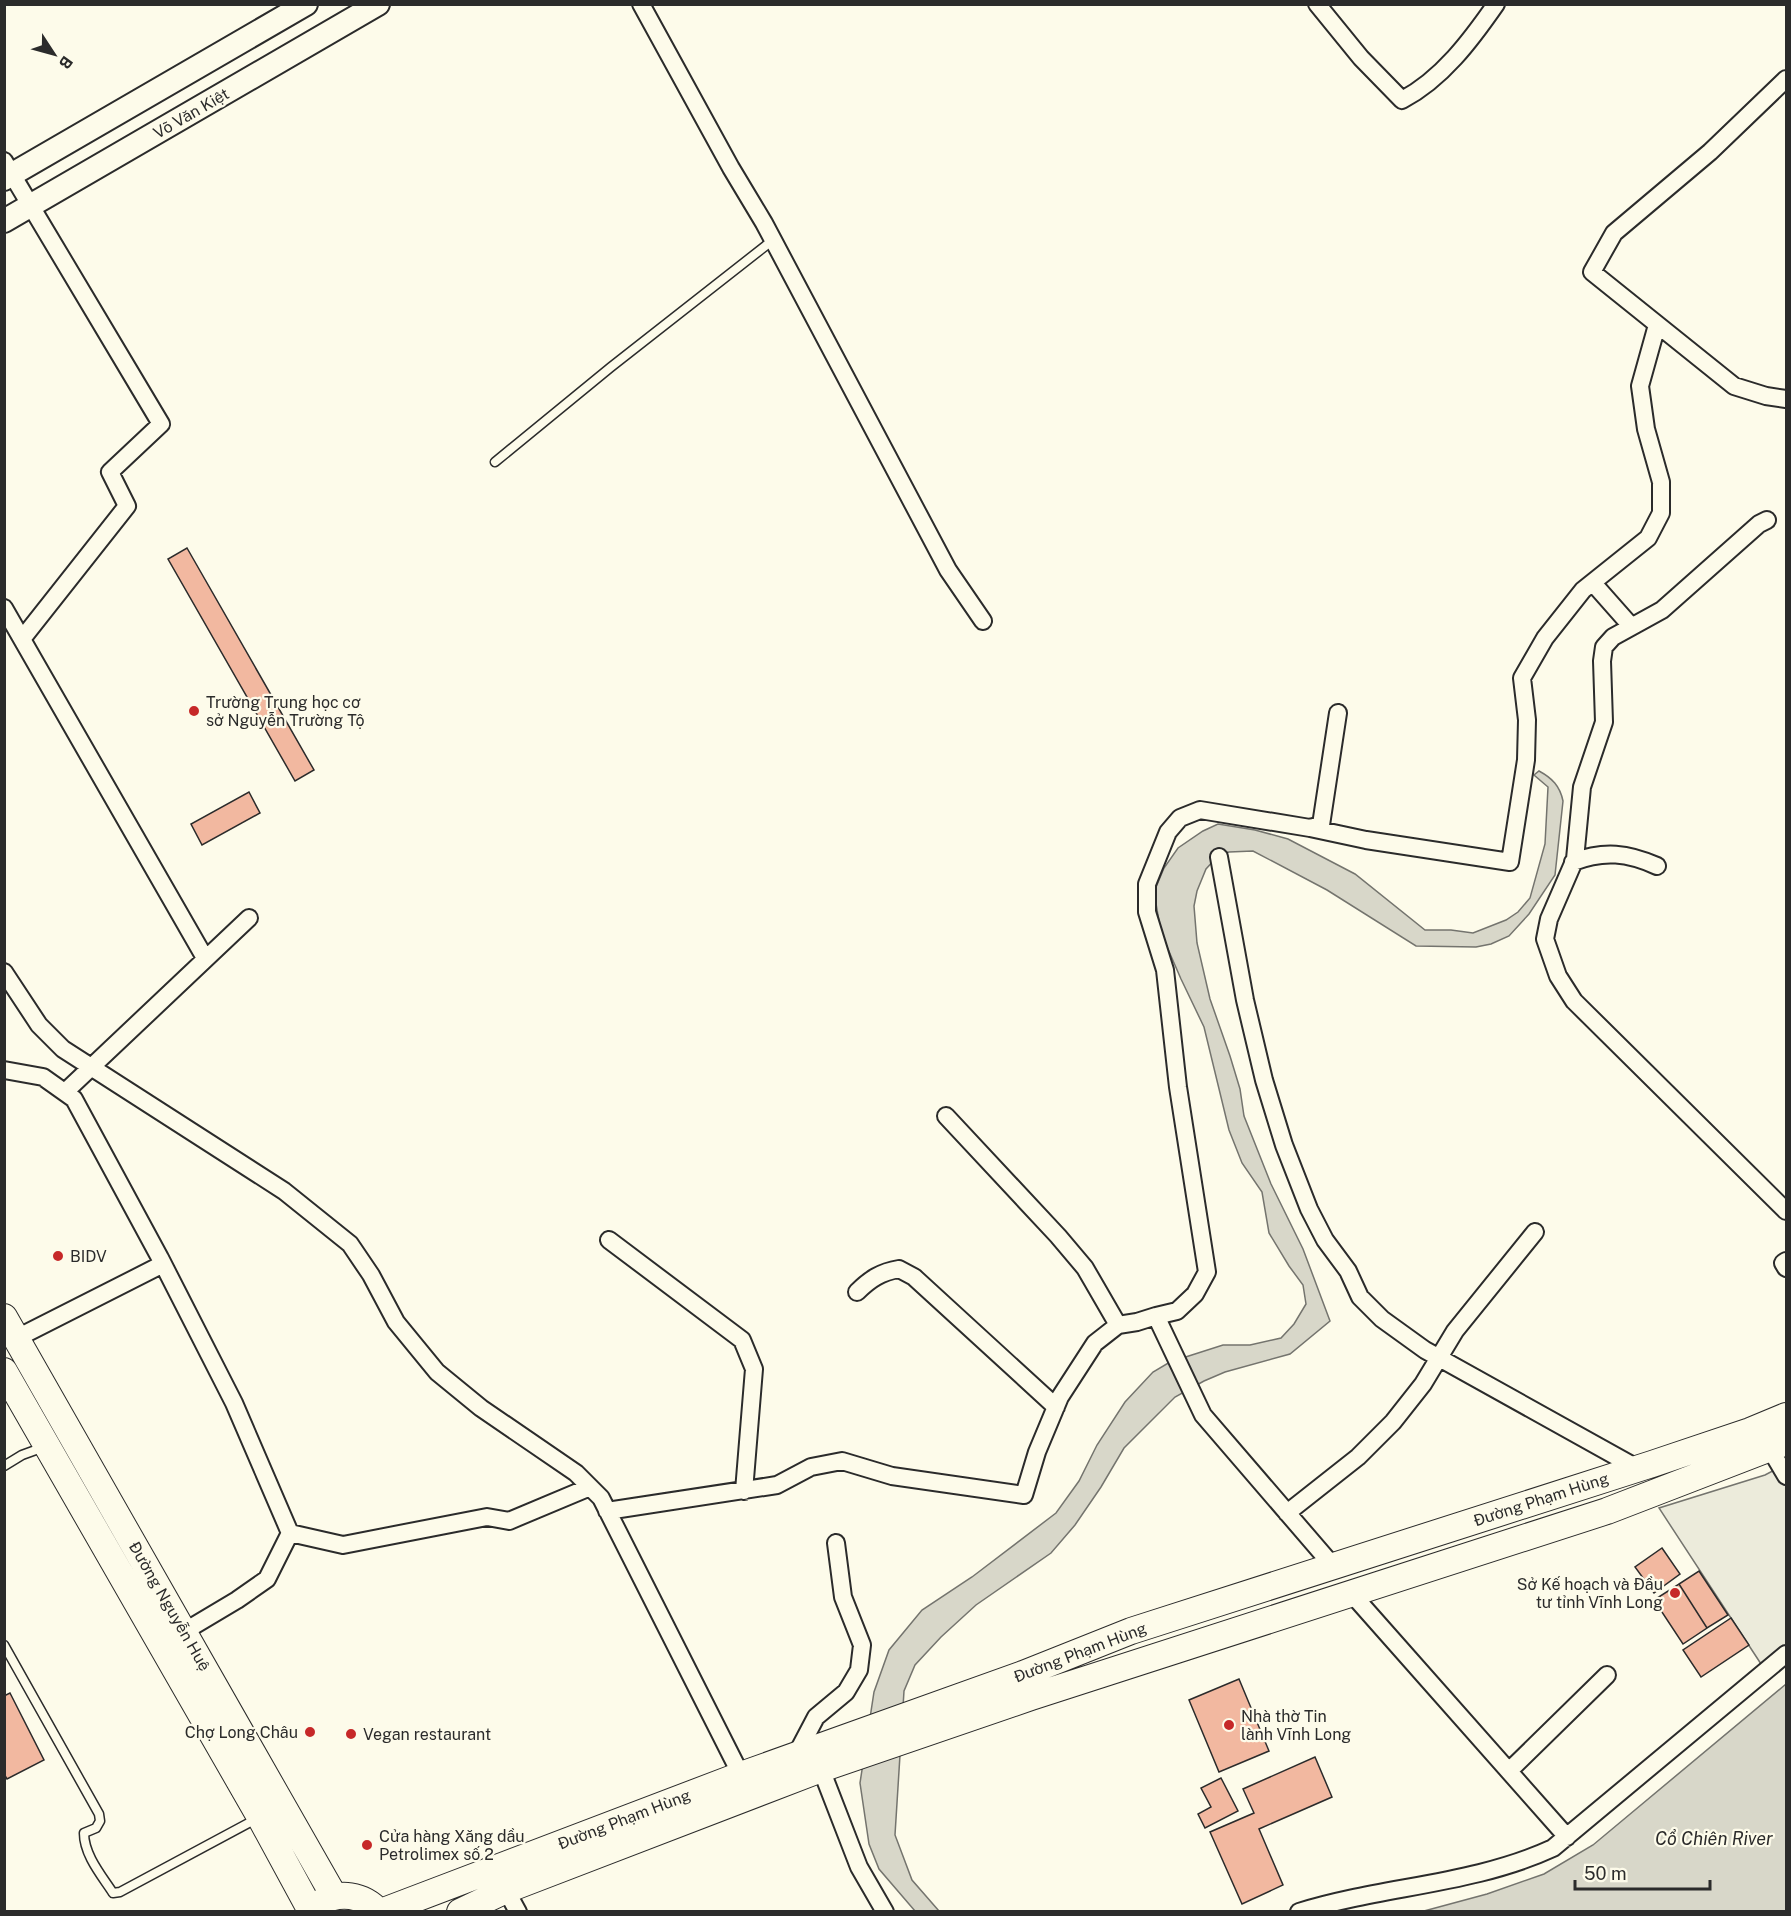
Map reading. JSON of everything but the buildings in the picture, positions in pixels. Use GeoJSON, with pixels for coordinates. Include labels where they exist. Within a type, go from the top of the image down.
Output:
{"type":"FeatureCollection","features":[{"type":"Feature","properties":{"kind":"main road"},"geometry":{"type":"LineString","coordinates":[[7,171],[306,4]]}},
{"type":"Feature","properties":{"kind":"main road","name":"Võ Văn Kiệt"},"geometry":{"type":"LineString","coordinates":[[4,221],[378,4]]}},
{"type":"Feature","properties":{"kind":"main road","name":"Đường Nguyễn Huệ"},"geometry":{"type":"LineString","coordinates":[[11,1328],[185,1630],[334,1896]]}},
{"type":"Feature","properties":{"kind":"main road","name":"Đường Nguyễn Huệ"},"geometry":{"type":"LineString","coordinates":[[4,1371],[261,1817],[311,1911]]}},
{"type":"Feature","properties":{"kind":"main road","name":"Đường Phạm Hùng"},"geometry":{"type":"LineString","coordinates":[[460,1911],[512,1901],[821,1769],[1027,1685],[1131,1631],[1599,1481],[1750,1431],[1786,1416]]}},
{"type":"Feature","properties":{"kind":"main road","name":"Đường Phạm Hùng"},"geometry":{"type":"LineString","coordinates":[[380,1911],[838,1739],[1352,1594],[1607,1511],[1778,1445]]}},
{"type":"Feature","properties":{"kind":"main road"},"geometry":{"type":"LineString","coordinates":[[1599,1481],[1607,1511]]}},
{"type":"Feature","properties":{"kind":"main road"},"geometry":{"type":"LineString","coordinates":[[311,1911],[334,1896],[348,1895],[362,1899],[380,1911]]}},
{"type":"Feature","properties":{"kind":"street"},"geometry":{"type":"LineString","coordinates":[[641,4],[773,240],[948,570],[983,621]]}},
{"type":"Feature","properties":{"kind":"street"},"geometry":{"type":"LineString","coordinates":[[1317,4],[1361,58],[1402,100],[1420,91],[1459,53],[1496,4]]}},
{"type":"Feature","properties":{"kind":"street"},"geometry":{"type":"LineString","coordinates":[[1786,79],[1710,152],[1614,233],[1592,272],[1734,386],[1766,396],[1786,399]]}},
{"type":"Feature","properties":{"kind":"street"},"geometry":{"type":"LineString","coordinates":[[7,171],[31,206],[161,424],[110,472],[127,506],[22,639]]}},
{"type":"Feature","properties":{"kind":"street"},"geometry":{"type":"LineString","coordinates":[[607,1511],[777,1485],[812,1467],[842,1461],[892,1476],[1024,1495],[1037,1452],[1060,1397],[1095,1343],[1118,1325],[1177,1311],[1195,1294],[1207,1272],[1178,1087],[1165,970],[1147,912],[1147,884],[1168,832],[1180,818],[1200,810],[1310,828],[1366,840],[1510,862],[1526,760],[1527,720],[1522,678],[1545,638],[1584,590],[1648,538],[1661,513],[1661,482],[1646,429],[1640,386],[1657,325]]}},
{"type":"Feature","properties":{"kind":"street"},"geometry":{"type":"LineString","coordinates":[[1767,520],[1759,524],[1662,610],[1613,637],[1604,647],[1602,661],[1604,722],[1581,787],[1573,862],[1549,920],[1545,939],[1558,976],[1574,1001],[1786,1211]]}},
{"type":"Feature","properties":{"kind":"street"},"geometry":{"type":"LineString","coordinates":[[1593,583],[1631,626]]}},
{"type":"Feature","properties":{"kind":"street"},"geometry":{"type":"LineString","coordinates":[[4,608],[205,958]]}},
{"type":"Feature","properties":{"kind":"street"},"geometry":{"type":"LineString","coordinates":[[1310,828],[1322,825],[1324,817],[1338,714]]}},
{"type":"Feature","properties":{"kind":"street"},"geometry":{"type":"LineString","coordinates":[[1573,862],[1585,858],[1619,854],[1641,859],[1657,866]]}},
{"type":"Feature","properties":{"kind":"street"},"geometry":{"type":"LineString","coordinates":[[1219,857],[1245,1000],[1264,1080],[1284,1145],[1309,1209],[1325,1240],[1348,1271],[1360,1297],[1382,1319],[1438,1358],[1637,1468]]}},
{"type":"Feature","properties":{"kind":"street"},"geometry":{"type":"LineString","coordinates":[[65,1092],[249,918]]}},
{"type":"Feature","properties":{"kind":"street"},"geometry":{"type":"LineString","coordinates":[[4,972],[39,1025],[63,1049],[284,1191],[350,1244],[371,1275],[396,1322],[436,1372],[481,1408],[576,1473],[601,1498],[741,1775]]}},
{"type":"Feature","properties":{"kind":"street"},"geometry":{"type":"LineString","coordinates":[[4,1070],[43,1077],[74,1099],[163,1264],[234,1403],[290,1533],[267,1579],[237,1600],[185,1630]]}},
{"type":"Feature","properties":{"kind":"street"},"geometry":{"type":"LineString","coordinates":[[946,1116],[1085,1268],[1118,1325]]}},
{"type":"Feature","properties":{"kind":"street"},"geometry":{"type":"LineString","coordinates":[[1287,1513],[1358,1457],[1393,1422],[1423,1384],[1455,1331],[1534,1232]]}},
{"type":"Feature","properties":{"kind":"street"},"geometry":{"type":"LineString","coordinates":[[609,1239],[742,1340],[754,1369],[744,1491]]}},
{"type":"Feature","properties":{"kind":"street"},"geometry":{"type":"LineString","coordinates":[[1786,1261],[1783,1263],[1786,1268]]}},
{"type":"Feature","properties":{"kind":"street"},"geometry":{"type":"LineString","coordinates":[[11,1328],[163,1264]]}},
{"type":"Feature","properties":{"kind":"street"},"geometry":{"type":"LineString","coordinates":[[857,1292],[869,1280],[884,1272],[899,1269],[914,1277],[1056,1407]]}},
{"type":"Feature","properties":{"kind":"street"},"geometry":{"type":"LineString","coordinates":[[1156,1316],[1203,1415],[1334,1566]]}},
{"type":"Feature","properties":{"kind":"street"},"geometry":{"type":"LineString","coordinates":[[1778,1445],[1786,1476]]}},
{"type":"Feature","properties":{"kind":"street"},"geometry":{"type":"LineString","coordinates":[[290,1533],[343,1545],[487,1517],[509,1521],[590,1487]]}},
{"type":"Feature","properties":{"kind":"street"},"geometry":{"type":"LineString","coordinates":[[796,1755],[816,1717],[846,1692],[859,1670],[862,1645],[843,1597],[836,1543]]}},
{"type":"Feature","properties":{"kind":"street"},"geometry":{"type":"LineString","coordinates":[[1352,1594],[1567,1837]]}},
{"type":"Feature","properties":{"kind":"street"},"geometry":{"type":"LineString","coordinates":[[1299,1911],[1453,1880],[1531,1858],[1553,1848],[1786,1654]]}},
{"type":"Feature","properties":{"kind":"street"},"geometry":{"type":"LineString","coordinates":[[1509,1771],[1608,1675]]}},
{"type":"Feature","properties":{"kind":"street"},"geometry":{"type":"LineString","coordinates":[[821,1769],[859,1867],[885,1911]]}},
{"type":"Feature","properties":{"kind":"lane"},"geometry":{"type":"LineString","coordinates":[[495,462],[611,367],[773,240]]}},
{"type":"Feature","properties":{"kind":"lane"},"geometry":{"type":"LineString","coordinates":[[4,1466],[22,1455],[48,1446]]}},
{"type":"Feature","properties":{"kind":"lane"},"geometry":{"type":"LineString","coordinates":[[4,1645],[99,1814],[100,1821],[96,1828],[84,1833],[84,1842],[113,1893],[120,1892],[261,1817]]}},
{"type":"Feature","properties":{"kind":"shaded area"},"geometry":{"type":"Polygon","coordinates":[[[1786,1464],[1786,1647],[1763,1667],[1659,1508],[1765,1475],[1786,1464]]]}},
{"type":"Feature","properties":{"kind":"water"},"geometry":{"type":"Polygon","coordinates":[[[1539,771],[1555,783],[1563,801],[1555,875],[1529,914],[1509,936],[1491,944],[1476,947],[1416,946],[1327,890],[1253,851],[1229,852],[1218,856],[1206,869],[1194,906],[1197,943],[1210,999],[1240,1089],[1244,1116],[1271,1184],[1303,1249],[1330,1321],[1290,1354],[1225,1372],[1175,1397],[1124,1448],[1075,1525],[1051,1553],[976,1605],[915,1665],[904,1691],[895,1835],[912,1880],[939,1911],[915,1911],[879,1869],[869,1844],[860,1783],[874,1692],[889,1650],[922,1610],[972,1577],[1056,1513],[1079,1481],[1097,1445],[1125,1402],[1153,1372],[1170,1362],[1223,1345],[1250,1345],[1281,1338],[1294,1324],[1306,1304],[1303,1285],[1269,1233],[1262,1192],[1242,1163],[1229,1130],[1204,1027],[1161,933],[1154,892],[1164,868],[1178,848],[1218,824],[1255,830],[1288,839],[1355,874],[1425,930],[1473,933],[1506,920],[1518,912],[1530,898],[1545,844],[1548,787],[1534,775],[1539,771]]]}},
{"type":"Feature","properties":{"kind":"water","name":"Cổ Chiên River"},"geometry":{"type":"Polygon","coordinates":[[[1786,1684],[1786,1911],[1424,1911],[1487,1894],[1544,1874],[1593,1845],[1786,1684]]]}},
{"type":"Feature","properties":{"kind":"place","name":"Trường Trung học cơ sở Nguyễn Trường Tộ"},"geometry":{"type":"Point","coordinates":[194,711]}},
{"type":"Feature","properties":{"kind":"place","name":"BIDV"},"geometry":{"type":"Point","coordinates":[58,1256]}},
{"type":"Feature","properties":{"kind":"place","name":"Sở Kế hoạch và Đầu tư tỉnh Vĩnh Long"},"geometry":{"type":"Point","coordinates":[1675,1593]}},
{"type":"Feature","properties":{"kind":"place","name":"Nhà thờ Tin lành Vĩnh Long"},"geometry":{"type":"Point","coordinates":[1229,1725]}},
{"type":"Feature","properties":{"kind":"place","name":"Chợ Long Châu"},"geometry":{"type":"Point","coordinates":[310,1732]}},
{"type":"Feature","properties":{"kind":"place","name":"Vegan restaurant"},"geometry":{"type":"Point","coordinates":[351,1734]}},
{"type":"Feature","properties":{"kind":"place","name":"Cửa hàng Xăng dầu Petrolimex số 2"},"geometry":{"type":"Point","coordinates":[367,1845]}}]}
